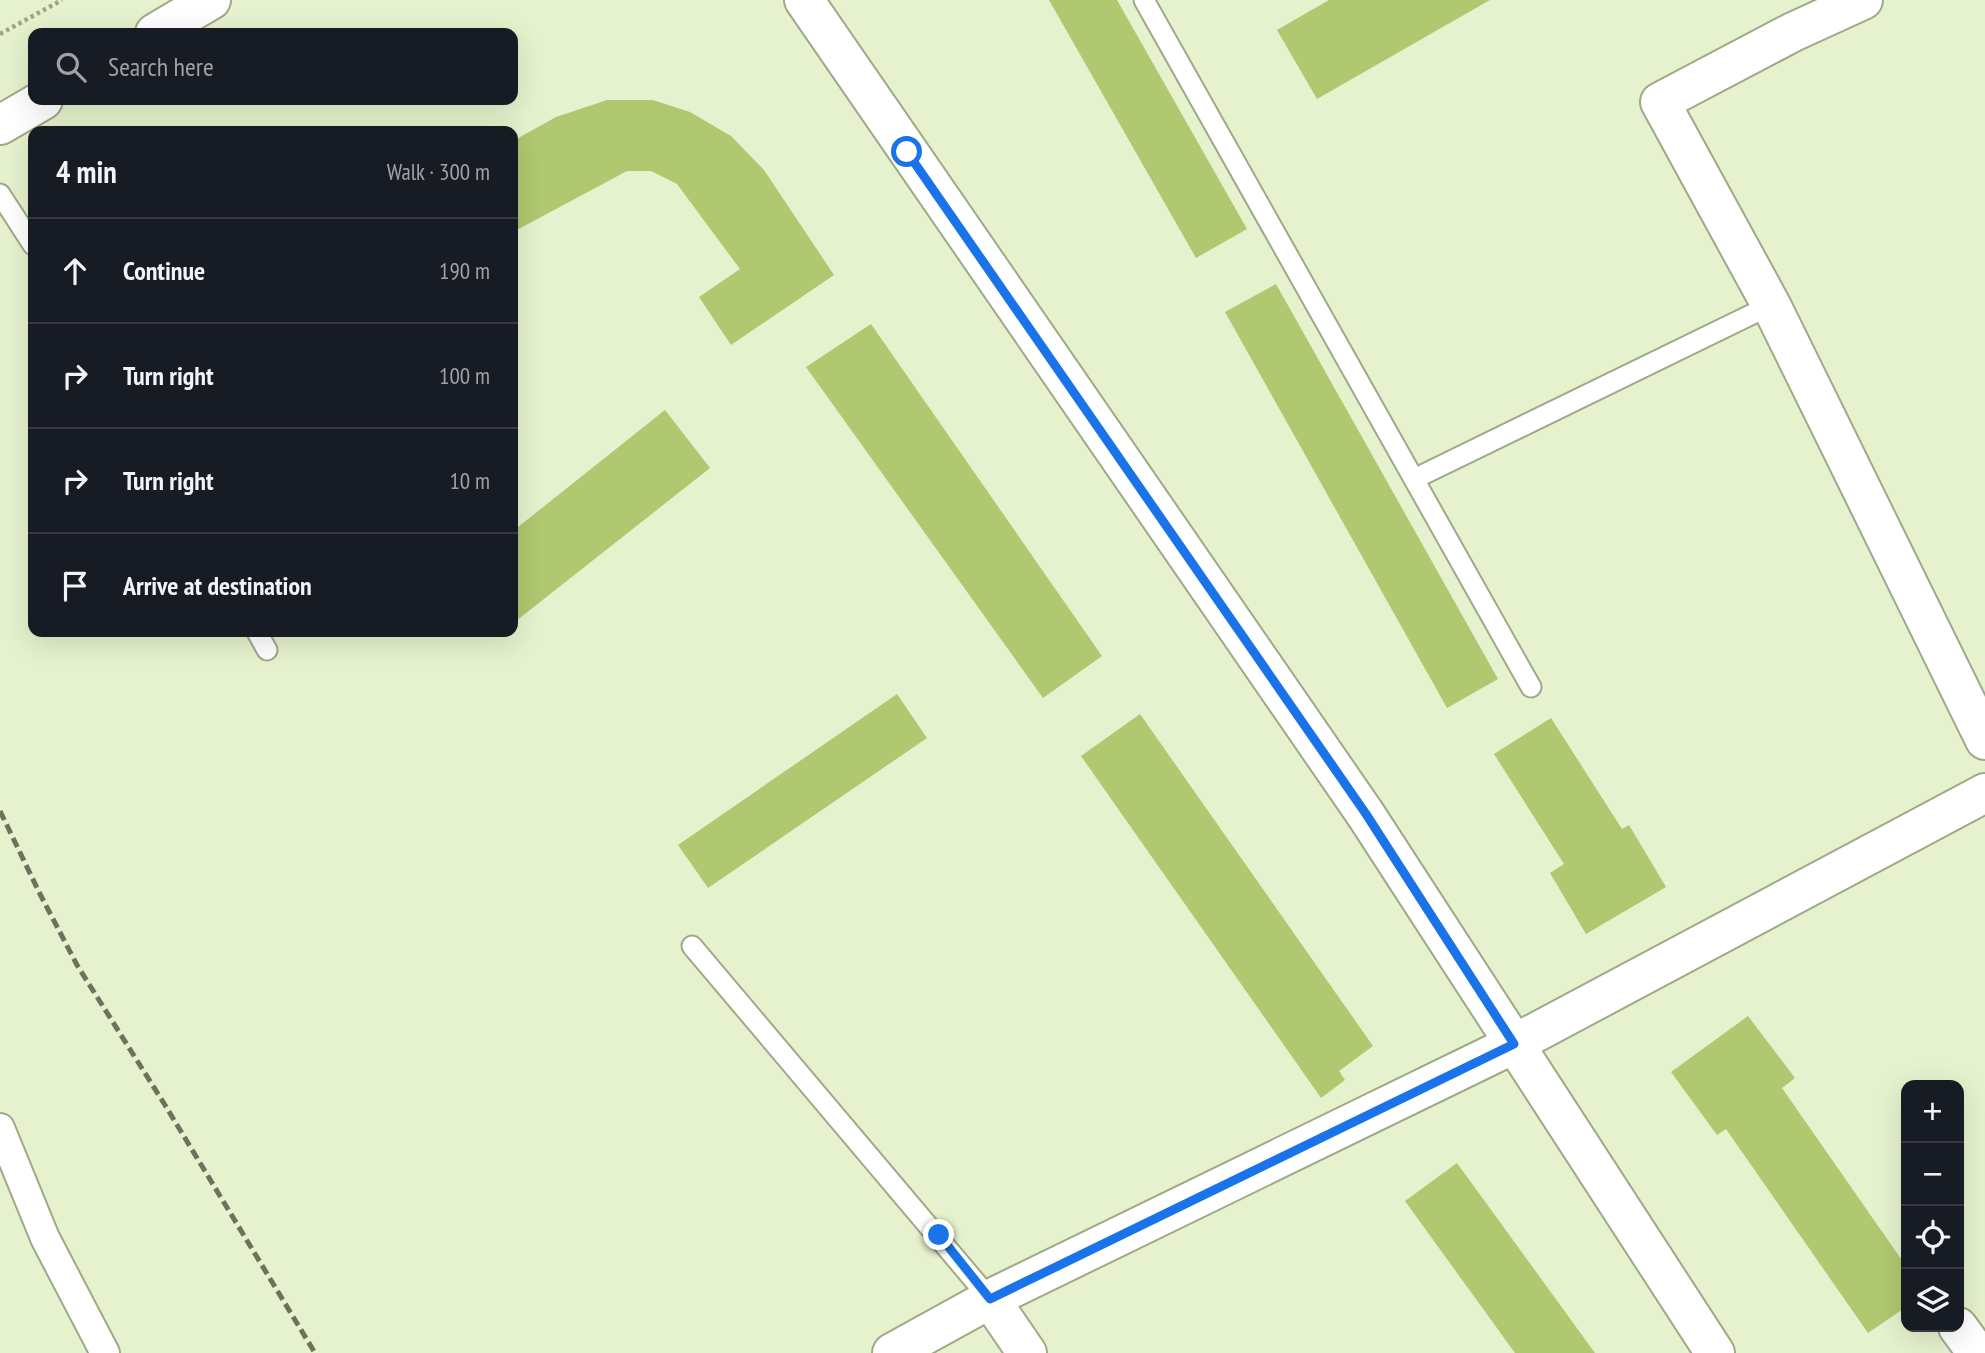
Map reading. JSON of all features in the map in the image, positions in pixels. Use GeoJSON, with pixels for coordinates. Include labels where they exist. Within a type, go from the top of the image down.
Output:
{"type":"FeatureCollection","features":[{"type":"Feature","properties":{"kind":"main road"},"geometry":{"type":"LineString","coordinates":[[163,28],[211,0]]}},
{"type":"Feature","properties":{"kind":"main road"},"geometry":{"type":"LineString","coordinates":[[804,0],[1366,814],[1715,1353]]}},
{"type":"Feature","properties":{"kind":"main road"},"geometry":{"type":"LineString","coordinates":[[1863,0],[1793,32],[1660,102],[1772,305],[1985,740]]}},
{"type":"Feature","properties":{"kind":"main road"},"geometry":{"type":"LineString","coordinates":[[0,125],[34,105]]}},
{"type":"Feature","properties":{"kind":"main road"},"geometry":{"type":"LineString","coordinates":[[892,1353],[990,1299],[1514,1044],[1985,793]]}},
{"type":"Feature","properties":{"kind":"main road"},"geometry":{"type":"LineString","coordinates":[[990,1299],[1027,1353]]}},
{"type":"Feature","properties":{"kind":"main road"},"geometry":{"type":"LineString","coordinates":[[1962,1332],[1977,1353]]}},
{"type":"Feature","properties":{"kind":"street"},"geometry":{"type":"LineString","coordinates":[[0,1128],[46,1238],[105,1353]]}},
{"type":"Feature","properties":{"kind":"lane"},"geometry":{"type":"LineString","coordinates":[[1144,0],[1531,687]]}},
{"type":"Feature","properties":{"kind":"lane"},"geometry":{"type":"LineString","coordinates":[[0,194],[28,237]]}},
{"type":"Feature","properties":{"kind":"lane"},"geometry":{"type":"LineString","coordinates":[[1414,479],[1772,305]]}},
{"type":"Feature","properties":{"kind":"lane"},"geometry":{"type":"LineString","coordinates":[[260,637],[267,650]]}},
{"type":"Feature","properties":{"kind":"lane"},"geometry":{"type":"LineString","coordinates":[[692,946],[990,1299]]}},
{"type":"Feature","properties":{"kind":"path"},"geometry":{"type":"LineString","coordinates":[[0,34],[62,0]]}},
{"type":"Feature","properties":{"kind":"building"},"geometry":{"type":"Polygon","coordinates":[[[1049,0],[1117,0],[1247,229],[1196,258],[1049,0]]]}},
{"type":"Feature","properties":{"kind":"building"},"geometry":{"type":"Polygon","coordinates":[[[1329,0],[1490,0],[1317,99],[1277,30],[1329,0]]]}},
{"type":"Feature","properties":{"kind":"building"},"geometry":{"type":"Polygon","coordinates":[[[607,100],[653,100],[690,112],[731,136],[764,170],[834,275],[731,345],[699,297],[740,269],[677,184],[651,171],[627,171],[518,229],[518,138],[556,117],[607,100]]]}},
{"type":"Feature","properties":{"kind":"building"},"geometry":{"type":"Polygon","coordinates":[[[1276,284],[1498,679],[1447,708],[1225,312],[1276,284]]]}},
{"type":"Feature","properties":{"kind":"building"},"geometry":{"type":"Polygon","coordinates":[[[871,324],[1102,656],[1043,698],[806,367],[871,324]]]}},
{"type":"Feature","properties":{"kind":"building"},"geometry":{"type":"Polygon","coordinates":[[[665,410],[710,468],[518,619],[518,527],[665,410]]]}},
{"type":"Feature","properties":{"kind":"building"},"geometry":{"type":"Polygon","coordinates":[[[897,694],[927,738],[708,888],[678,845],[897,694]]]}},
{"type":"Feature","properties":{"kind":"building"},"geometry":{"type":"Polygon","coordinates":[[[1140,714],[1373,1046],[1339,1071],[1345,1080],[1321,1098],[1081,756],[1140,714]]]}},
{"type":"Feature","properties":{"kind":"building"},"geometry":{"type":"Polygon","coordinates":[[[1551,718],[1622,829],[1629,825],[1666,887],[1586,934],[1550,873],[1564,864],[1494,754],[1551,718]]]}},
{"type":"Feature","properties":{"kind":"building"},"geometry":{"type":"Polygon","coordinates":[[[1748,1016],[1795,1078],[1782,1088],[1901,1259],[1901,1310],[1868,1333],[1726,1129],[1717,1135],[1671,1072],[1748,1016]]]}},
{"type":"Feature","properties":{"kind":"building"},"geometry":{"type":"Polygon","coordinates":[[[1457,1163],[1595,1353],[1515,1353],[1405,1201],[1457,1163]]]}},
{"type":"Feature","properties":{"kind":"railway"},"geometry":{"type":"LineString","coordinates":[[0,811],[77,965],[315,1353]]}},
{"type":"Feature","properties":{"kind":"route"},"geometry":{"type":"LineString","coordinates":[[907,152],[1366,814],[1514,1044],[990,1299],[939,1235]]}}]}
